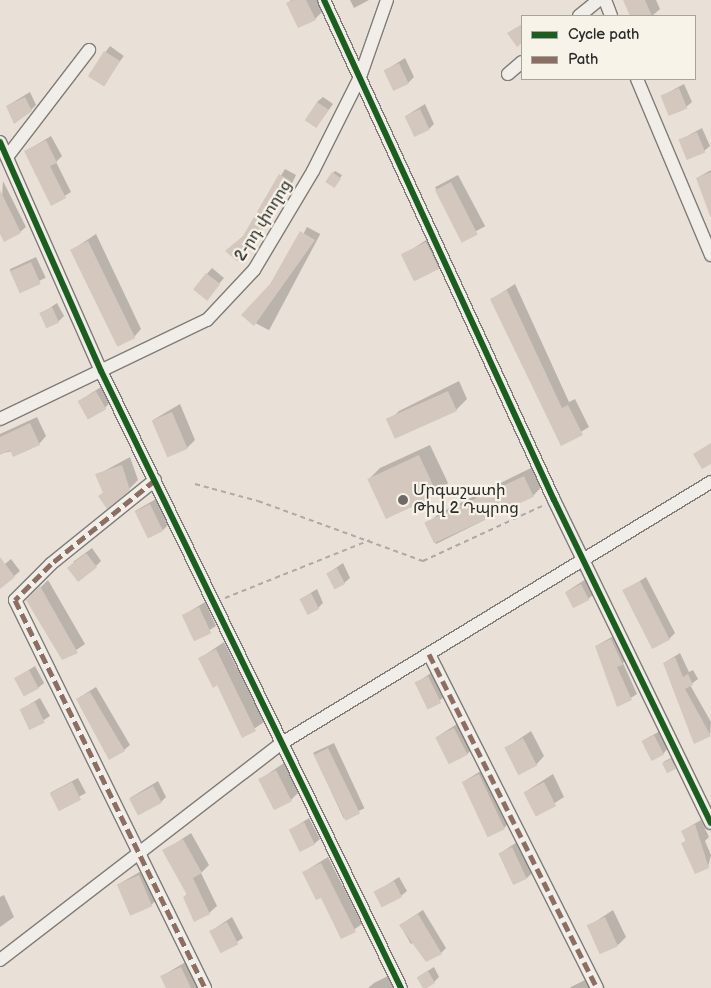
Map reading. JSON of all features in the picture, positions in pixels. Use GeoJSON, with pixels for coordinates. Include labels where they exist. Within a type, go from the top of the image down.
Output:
{"type":"FeatureCollection","features":[{"type":"Feature","properties":{"kind":"street"},"geometry":{"type":"LineString","coordinates":[[324,0],[554,500],[584,557],[711,824]]}},
{"type":"Feature","properties":{"kind":"street","name":"2-րդ փողոց"},"geometry":{"type":"LineString","coordinates":[[0,419],[207,320],[254,270],[314,171],[360,77],[387,0]]}},
{"type":"Feature","properties":{"kind":"street"},"geometry":{"type":"LineString","coordinates":[[580,15],[599,0]]}},
{"type":"Feature","properties":{"kind":"street"},"geometry":{"type":"LineString","coordinates":[[604,0],[611,15]]}},
{"type":"Feature","properties":{"kind":"street"},"geometry":{"type":"LineString","coordinates":[[7,157],[89,50]]}},
{"type":"Feature","properties":{"kind":"street"},"geometry":{"type":"LineString","coordinates":[[508,74],[521,63]]}},
{"type":"Feature","properties":{"kind":"street"},"geometry":{"type":"LineString","coordinates":[[638,80],[711,255]]}},
{"type":"Feature","properties":{"kind":"street"},"geometry":{"type":"LineString","coordinates":[[0,142],[101,371],[402,988]]}},
{"type":"Feature","properties":{"kind":"street"},"geometry":{"type":"LineString","coordinates":[[155,480],[51,564],[15,600],[140,849],[205,988]]}},
{"type":"Feature","properties":{"kind":"street"},"geometry":{"type":"LineString","coordinates":[[0,960],[140,849],[282,743],[584,557],[711,482]]}},
{"type":"Feature","properties":{"kind":"street"},"geometry":{"type":"LineString","coordinates":[[429,654],[597,988]]}},
{"type":"Feature","properties":{"kind":"path"},"geometry":{"type":"LineString","coordinates":[[195,484],[371,540],[423,561],[554,500]]}},
{"type":"Feature","properties":{"kind":"path"},"geometry":{"type":"LineString","coordinates":[[214,602],[371,540]]}},
{"type":"Feature","properties":{"kind":"building"},"geometry":{"type":"Polygon","coordinates":[[[293,0],[306,0],[316,20],[298,28],[286,3],[293,0]]]}},
{"type":"Feature","properties":{"kind":"building"},"geometry":{"type":"Polygon","coordinates":[[[623,0],[645,0],[652,15],[630,15],[623,0]]]}},
{"type":"Feature","properties":{"kind":"building"},"geometry":{"type":"Polygon","coordinates":[[[521,25],[521,44],[517,47],[507,33],[521,25]]]}},
{"type":"Feature","properties":{"kind":"building"},"geometry":{"type":"Polygon","coordinates":[[[104,51],[120,61],[104,87],[88,76],[104,51]]]}},
{"type":"Feature","properties":{"kind":"building"},"geometry":{"type":"Polygon","coordinates":[[[399,63],[409,84],[393,91],[384,70],[399,63]]]}},
{"type":"Feature","properties":{"kind":"building"},"geometry":{"type":"Polygon","coordinates":[[[679,88],[687,108],[669,116],[660,95],[679,88]]]}},
{"type":"Feature","properties":{"kind":"building"},"geometry":{"type":"Polygon","coordinates":[[[25,97],[32,111],[14,124],[6,106],[25,97]]]}},
{"type":"Feature","properties":{"kind":"building"},"geometry":{"type":"Polygon","coordinates":[[[317,102],[329,110],[316,128],[305,120],[317,102]]]}},
{"type":"Feature","properties":{"kind":"building"},"geometry":{"type":"Polygon","coordinates":[[[420,109],[430,130],[414,137],[405,116],[420,109]]]}},
{"type":"Feature","properties":{"kind":"building"},"geometry":{"type":"Polygon","coordinates":[[[697,132],[705,152],[687,160],[678,139],[697,132]]]}},
{"type":"Feature","properties":{"kind":"building"},"geometry":{"type":"Polygon","coordinates":[[[46,140],[57,163],[50,166],[66,198],[51,206],[24,151],[46,140]]]}},
{"type":"Feature","properties":{"kind":"building"},"geometry":{"type":"Polygon","coordinates":[[[332,172],[341,178],[334,188],[325,182],[332,172]]]}},
{"type":"Feature","properties":{"kind":"building"},"geometry":{"type":"Polygon","coordinates":[[[711,172],[711,216],[710,216],[696,178],[711,172]]]}},
{"type":"Feature","properties":{"kind":"building"},"geometry":{"type":"Polygon","coordinates":[[[279,174],[291,181],[277,211],[237,261],[225,251],[243,236],[279,174]]]}},
{"type":"Feature","properties":{"kind":"building"},"geometry":{"type":"Polygon","coordinates":[[[451,182],[478,235],[462,243],[435,190],[451,182]]]}},
{"type":"Feature","properties":{"kind":"building"},"geometry":{"type":"Polygon","coordinates":[[[0,190],[21,233],[4,242],[0,234],[0,190]]]}},
{"type":"Feature","properties":{"kind":"building"},"geometry":{"type":"Polygon","coordinates":[[[300,231],[315,240],[254,326],[241,315],[270,284],[300,231]]]}},
{"type":"Feature","properties":{"kind":"building"},"geometry":{"type":"Polygon","coordinates":[[[88,241],[135,338],[117,347],[70,250],[88,241]]]}},
{"type":"Feature","properties":{"kind":"building"},"geometry":{"type":"Polygon","coordinates":[[[426,242],[439,269],[414,281],[401,254],[426,242]]]}},
{"type":"Feature","properties":{"kind":"building"},"geometry":{"type":"Polygon","coordinates":[[[31,262],[41,284],[20,293],[10,271],[31,262]]]}},
{"type":"Feature","properties":{"kind":"building"},"geometry":{"type":"Polygon","coordinates":[[[206,273],[220,284],[207,301],[193,290],[206,273]]]}},
{"type":"Feature","properties":{"kind":"building"},"geometry":{"type":"Polygon","coordinates":[[[507,290],[562,408],[568,405],[583,435],[561,446],[490,299],[507,290]]]}},
{"type":"Feature","properties":{"kind":"building"},"geometry":{"type":"Polygon","coordinates":[[[52,307],[59,322],[46,328],[39,313],[52,307]]]}},
{"type":"Feature","properties":{"kind":"building"},"geometry":{"type":"Polygon","coordinates":[[[96,391],[106,409],[88,420],[78,401],[96,391]]]}},
{"type":"Feature","properties":{"kind":"building"},"geometry":{"type":"Polygon","coordinates":[[[448,391],[457,411],[395,439],[386,419],[448,391]]]}},
{"type":"Feature","properties":{"kind":"building"},"geometry":{"type":"Polygon","coordinates":[[[172,412],[188,449],[167,457],[152,421],[172,412]]]}},
{"type":"Feature","properties":{"kind":"building"},"geometry":{"type":"Polygon","coordinates":[[[30,423],[40,445],[13,457],[10,450],[0,455],[0,437],[30,423]]]}},
{"type":"Feature","properties":{"kind":"building"},"geometry":{"type":"Polygon","coordinates":[[[711,443],[711,464],[702,469],[693,454],[711,443]]]}},
{"type":"Feature","properties":{"kind":"building"},"geometry":{"type":"Polygon","coordinates":[[[419,455],[438,495],[386,519],[367,479],[419,455]]]}},
{"type":"Feature","properties":{"kind":"building"},"geometry":{"type":"Polygon","coordinates":[[[122,465],[130,490],[107,509],[98,496],[103,493],[95,474],[122,465]]]}},
{"type":"Feature","properties":{"kind":"building"},"geometry":{"type":"Polygon","coordinates":[[[524,476],[534,497],[434,543],[424,522],[524,476]]]}},
{"type":"Feature","properties":{"kind":"building"},"geometry":{"type":"Polygon","coordinates":[[[150,504],[163,531],[148,538],[135,511],[150,504]]]}},
{"type":"Feature","properties":{"kind":"building"},"geometry":{"type":"Polygon","coordinates":[[[86,553],[97,567],[78,582],[67,568],[86,553]]]}},
{"type":"Feature","properties":{"kind":"building"},"geometry":{"type":"Polygon","coordinates":[[[0,557],[15,577],[0,589],[0,557]]]}},
{"type":"Feature","properties":{"kind":"building"},"geometry":{"type":"Polygon","coordinates":[[[337,568],[345,584],[334,589],[326,573],[337,568]]]}},
{"type":"Feature","properties":{"kind":"building"},"geometry":{"type":"Polygon","coordinates":[[[640,581],[670,640],[652,649],[622,590],[640,581]]]}},
{"type":"Feature","properties":{"kind":"building"},"geometry":{"type":"Polygon","coordinates":[[[581,584],[589,600],[573,608],[565,592],[581,584]]]}},
{"type":"Feature","properties":{"kind":"building"},"geometry":{"type":"Polygon","coordinates":[[[40,586],[78,653],[62,660],[26,600],[40,586]]]}},
{"type":"Feature","properties":{"kind":"building"},"geometry":{"type":"Polygon","coordinates":[[[311,593],[319,609],[308,615],[299,599],[311,593]]]}},
{"type":"Feature","properties":{"kind":"building"},"geometry":{"type":"Polygon","coordinates":[[[199,607],[211,633],[194,641],[182,615],[199,607]]]}},
{"type":"Feature","properties":{"kind":"building"},"geometry":{"type":"Polygon","coordinates":[[[611,639],[623,665],[617,667],[632,700],[617,707],[595,646],[611,639]]]}},
{"type":"Feature","properties":{"kind":"building"},"geometry":{"type":"Polygon","coordinates":[[[216,649],[256,731],[242,738],[217,685],[213,688],[198,658],[216,649]]]}},
{"type":"Feature","properties":{"kind":"building"},"geometry":{"type":"Polygon","coordinates":[[[675,657],[683,677],[688,674],[693,685],[685,689],[711,736],[694,744],[663,663],[675,657]]]}},
{"type":"Feature","properties":{"kind":"building"},"geometry":{"type":"Polygon","coordinates":[[[29,670],[39,689],[24,697],[14,678],[29,670]]]}},
{"type":"Feature","properties":{"kind":"building"},"geometry":{"type":"Polygon","coordinates":[[[428,676],[441,703],[428,710],[415,683],[428,676]]]}},
{"type":"Feature","properties":{"kind":"building"},"geometry":{"type":"Polygon","coordinates":[[[90,692],[125,751],[109,760],[76,699],[90,692]]]}},
{"type":"Feature","properties":{"kind":"building"},"geometry":{"type":"Polygon","coordinates":[[[35,702],[45,723],[29,730],[20,709],[35,702]]]}},
{"type":"Feature","properties":{"kind":"building"},"geometry":{"type":"Polygon","coordinates":[[[454,728],[468,755],[449,764],[435,738],[454,728]]]}},
{"type":"Feature","properties":{"kind":"building"},"geometry":{"type":"Polygon","coordinates":[[[654,735],[664,755],[652,761],[642,741],[654,735]]]}},
{"type":"Feature","properties":{"kind":"building"},"geometry":{"type":"Polygon","coordinates":[[[523,738],[537,766],[518,775],[504,748],[523,738]]]}},
{"type":"Feature","properties":{"kind":"building"},"geometry":{"type":"Polygon","coordinates":[[[328,748],[360,814],[346,821],[314,755],[328,748]]]}},
{"type":"Feature","properties":{"kind":"building"},"geometry":{"type":"Polygon","coordinates":[[[671,759],[676,769],[667,773],[662,764],[671,759]]]}},
{"type":"Feature","properties":{"kind":"building"},"geometry":{"type":"Polygon","coordinates":[[[276,770],[292,801],[274,810],[258,779],[276,770]]]}},
{"type":"Feature","properties":{"kind":"building"},"geometry":{"type":"Polygon","coordinates":[[[479,774],[505,829],[488,837],[462,782],[479,774]]]}},
{"type":"Feature","properties":{"kind":"building"},"geometry":{"type":"Polygon","coordinates":[[[72,782],[81,800],[59,811],[50,793],[72,782]]]}},
{"type":"Feature","properties":{"kind":"building"},"geometry":{"type":"Polygon","coordinates":[[[544,782],[556,806],[536,816],[524,792],[544,782]]]}},
{"type":"Feature","properties":{"kind":"building"},"geometry":{"type":"Polygon","coordinates":[[[153,786],[162,803],[138,815],[129,799],[153,786]]]}},
{"type":"Feature","properties":{"kind":"building"},"geometry":{"type":"Polygon","coordinates":[[[304,822],[315,844],[300,852],[289,829],[304,822]]]}},
{"type":"Feature","properties":{"kind":"building"},"geometry":{"type":"Polygon","coordinates":[[[695,824],[709,868],[695,874],[681,843],[686,841],[681,831],[695,824]]]}},
{"type":"Feature","properties":{"kind":"building"},"geometry":{"type":"Polygon","coordinates":[[[183,839],[202,873],[193,878],[210,914],[194,922],[183,897],[187,895],[162,850],[183,839]]]}},
{"type":"Feature","properties":{"kind":"building"},"geometry":{"type":"Polygon","coordinates":[[[512,847],[527,879],[513,885],[498,853],[512,847]]]}},
{"type":"Feature","properties":{"kind":"building"},"geometry":{"type":"Polygon","coordinates":[[[321,863],[356,932],[341,939],[321,898],[316,900],[302,872],[321,863]]]}},
{"type":"Feature","properties":{"kind":"building"},"geometry":{"type":"Polygon","coordinates":[[[139,875],[152,906],[130,916],[117,884],[139,875]]]}},
{"type":"Feature","properties":{"kind":"building"},"geometry":{"type":"Polygon","coordinates":[[[394,881],[402,897],[382,907],[374,891],[394,881]]]}},
{"type":"Feature","properties":{"kind":"building"},"geometry":{"type":"Polygon","coordinates":[[[418,914],[442,954],[426,962],[399,925],[418,914]]]}},
{"type":"Feature","properties":{"kind":"building"},"geometry":{"type":"Polygon","coordinates":[[[605,917],[618,946],[600,954],[587,925],[605,917]]]}},
{"type":"Feature","properties":{"kind":"building"},"geometry":{"type":"Polygon","coordinates":[[[227,922],[238,944],[221,953],[209,931],[227,922]]]}},
{"type":"Feature","properties":{"kind":"building"},"geometry":{"type":"Polygon","coordinates":[[[181,967],[191,988],[166,988],[160,976],[181,967]]]}},
{"type":"Feature","properties":{"kind":"building"},"geometry":{"type":"Polygon","coordinates":[[[428,971],[435,983],[423,988],[417,978],[428,971]]]}},
{"type":"Feature","properties":{"kind":"marked path"},"geometry":{"type":"LineString","coordinates":[[155,480],[51,564],[15,600],[205,988]]}},
{"type":"Feature","properties":{"kind":"marked path"},"geometry":{"type":"LineString","coordinates":[[429,654],[597,988]]}},
{"type":"Feature","properties":{"kind":"cycle path"},"geometry":{"type":"LineString","coordinates":[[324,0],[554,500],[711,823]]}},
{"type":"Feature","properties":{"kind":"cycle path"},"geometry":{"type":"LineString","coordinates":[[0,142],[101,371],[401,988]]}},
{"type":"Feature","properties":{"kind":"place","name":"Մրգաշատի Թիվ 2 Դպրոց"},"geometry":{"type":"Point","coordinates":[403,500]}}]}
